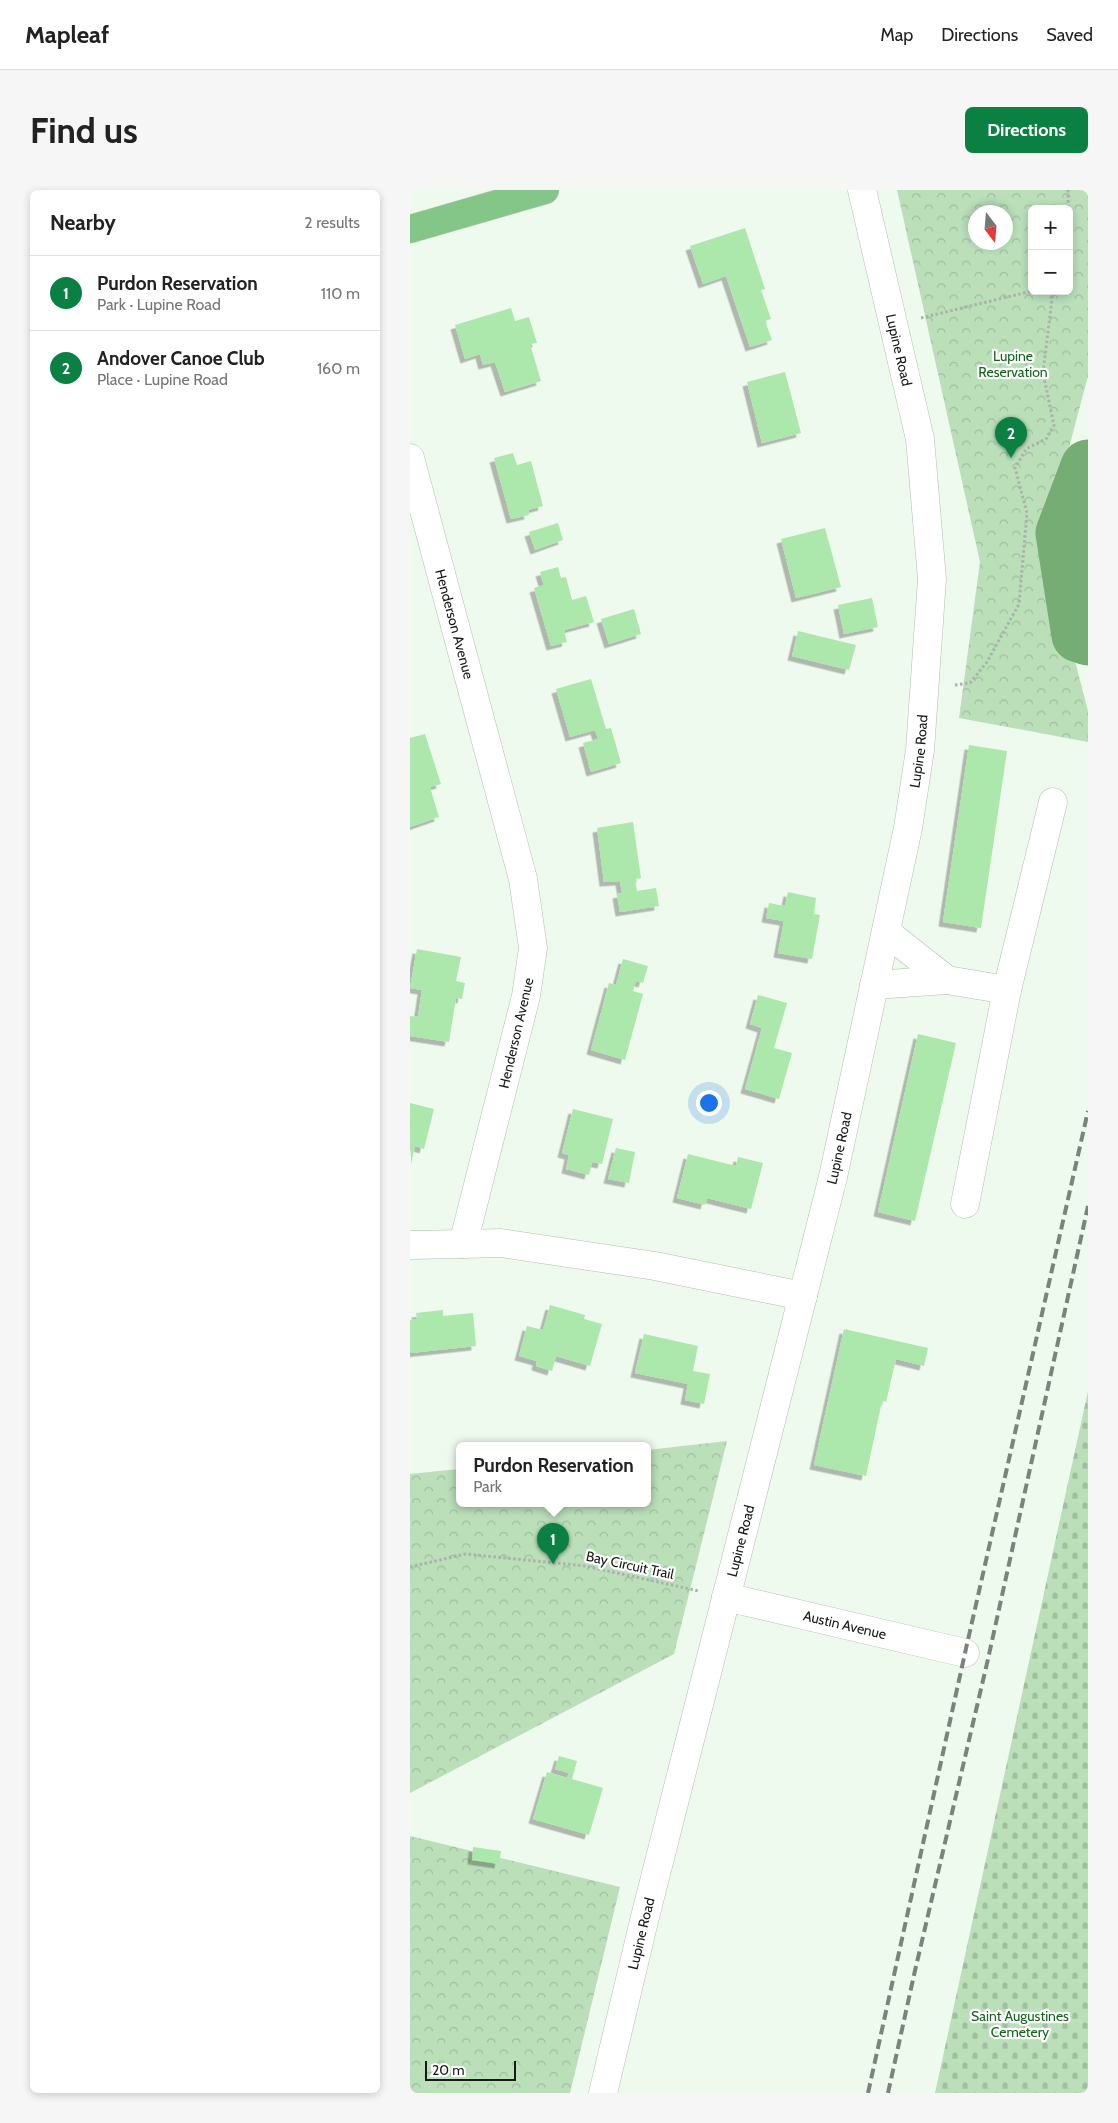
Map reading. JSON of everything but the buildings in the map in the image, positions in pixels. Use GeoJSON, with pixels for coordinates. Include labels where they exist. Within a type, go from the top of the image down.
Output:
{"type":"FeatureCollection","features":[{"type":"Feature","properties":{"kind":"main road"},"geometry":{"type":"LineString","coordinates":[[410,229],[545,190]]}},
{"type":"Feature","properties":{"kind":"street","name":"Lupine Road"},"geometry":{"type":"LineString","coordinates":[[603,2093],[644,1921],[833,1176],[908,828],[920,750],[932,579],[921,448],[862,190]]}},
{"type":"Feature","properties":{"kind":"street","name":"Henderson Avenue"},"geometry":{"type":"LineString","coordinates":[[410,458],[523,879],[533,948],[526,996],[463,1244]]}},
{"type":"Feature","properties":{"kind":"street"},"geometry":{"type":"LineString","coordinates":[[965,1204],[1007,990],[1053,802]]}},
{"type":"Feature","properties":{"kind":"street"},"geometry":{"type":"LineString","coordinates":[[886,932],[947,980]]}},
{"type":"Feature","properties":{"kind":"street"},"geometry":{"type":"LineString","coordinates":[[874,985],[947,980],[1007,990]]}},
{"type":"Feature","properties":{"kind":"street"},"geometry":{"type":"LineString","coordinates":[[410,1245],[501,1243],[655,1266],[803,1296]]}},
{"type":"Feature","properties":{"kind":"street","name":"Austin Avenue"},"geometry":{"type":"LineString","coordinates":[[726,1597],[965,1653]]}},
{"type":"Feature","properties":{"kind":"path"},"geometry":{"type":"LineString","coordinates":[[1068,190],[1068,205]]}},
{"type":"Feature","properties":{"kind":"path"},"geometry":{"type":"LineString","coordinates":[[894,325],[1028,292]]}},
{"type":"Feature","properties":{"kind":"path"},"geometry":{"type":"LineString","coordinates":[[924,689],[970,683],[987,662],[1019,604],[1027,513],[1015,468],[1026,449],[1046,439],[1054,425],[1044,373],[1053,295]]}},
{"type":"Feature","properties":{"kind":"path","name":"Bay Circuit Trail"},"geometry":{"type":"LineString","coordinates":[[410,1567],[464,1554],[585,1566],[726,1597]]}},
{"type":"Feature","properties":{"kind":"green space","name":"Lupine Reservation"},"geometry":{"type":"Polygon","coordinates":[[[897,190],[1088,190],[1088,376],[1044,542],[1088,711],[1088,742],[959,718],[980,562],[897,190]]]}},
{"type":"Feature","properties":{"kind":"green space","name":"Saint Augustines Cemetery"},"geometry":{"type":"Polygon","coordinates":[[[1088,1391],[1088,2093],[935,2093],[1088,1391]]]}},
{"type":"Feature","properties":{"kind":"green space"},"geometry":{"type":"Polygon","coordinates":[[[727,1441],[674,1654],[410,1793],[410,1474],[456,1469],[456,1507],[651,1507],[651,1450],[727,1441]]]}},
{"type":"Feature","properties":{"kind":"green space"},"geometry":{"type":"Polygon","coordinates":[[[410,1836],[620,1887],[570,2093],[410,2093],[410,1836]]]}},
{"type":"Feature","properties":{"kind":"waterway"},"geometry":{"type":"LineString","coordinates":[[1088,467],[1063,533],[1079,635],[1088,638]]}},
{"type":"Feature","properties":{"kind":"railway"},"geometry":{"type":"LineString","coordinates":[[868,2093],[965,1653],[1088,1111]]}},
{"type":"Feature","properties":{"kind":"railway"},"geometry":{"type":"LineString","coordinates":[[888,2093],[988,1659],[1088,1206]]}},
{"type":"Feature","properties":{"kind":"place","name":"Andover Canoe Club"},"geometry":{"type":"Point","coordinates":[1011,458]}},
{"type":"Feature","properties":{"kind":"place","name":"Purdon Reservation"},"geometry":{"type":"Point","coordinates":[553,1564]}}]}
